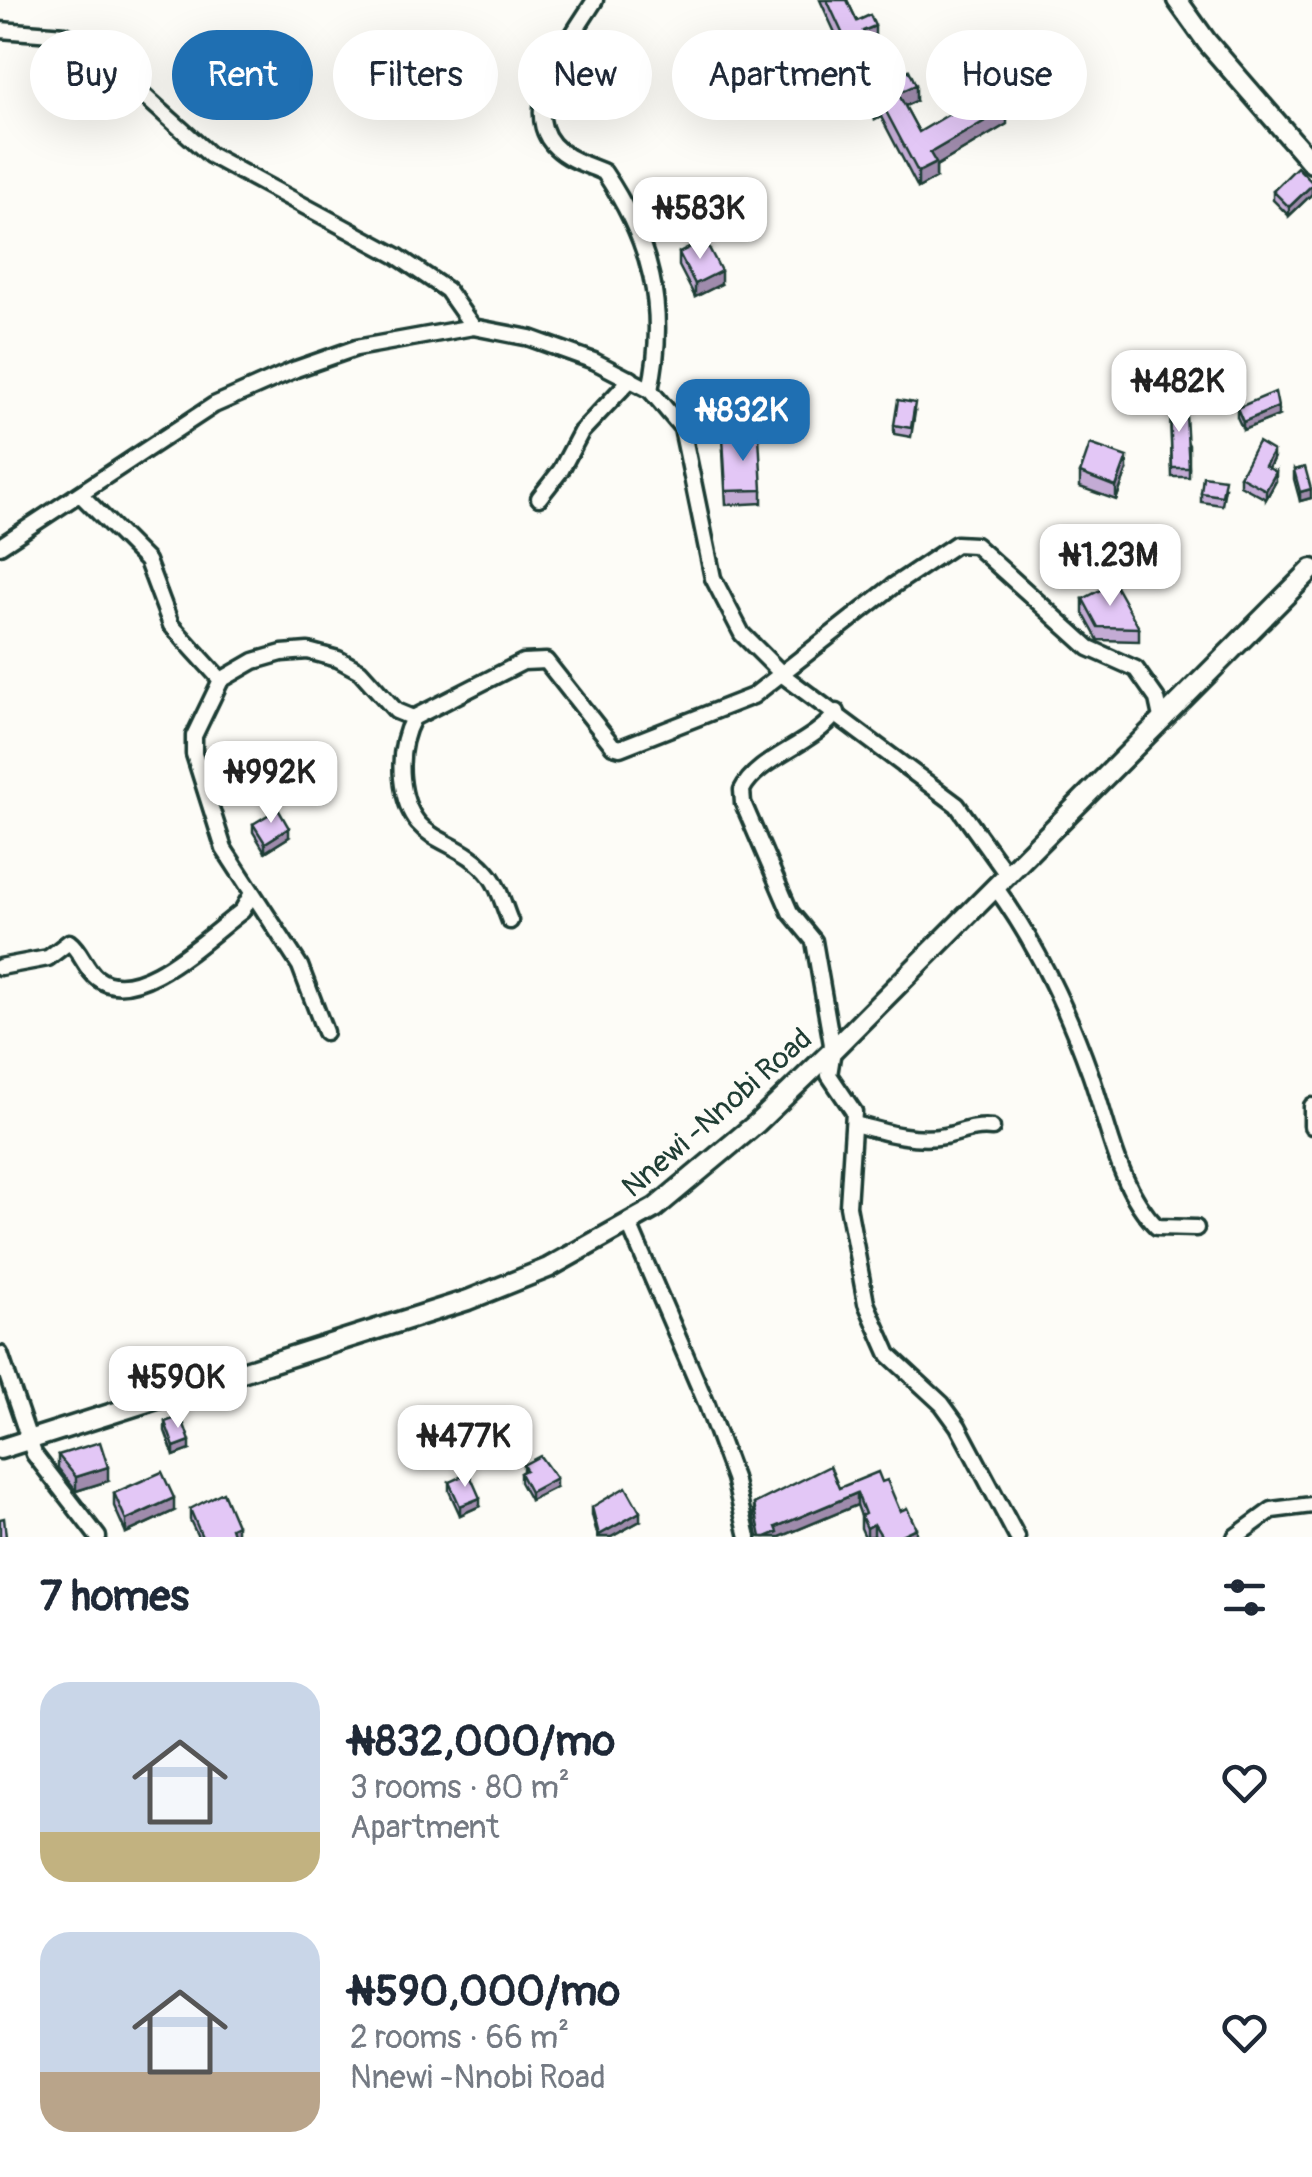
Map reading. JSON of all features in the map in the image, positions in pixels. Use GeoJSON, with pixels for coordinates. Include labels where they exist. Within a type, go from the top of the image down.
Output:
{"type":"FeatureCollection","features":[{"type":"Feature","properties":{"kind":"main road"},"geometry":{"type":"LineString","coordinates":[[1177,0],[1207,42],[1312,163]]}},
{"type":"Feature","properties":{"kind":"main road","name":"Nnewi -Nnobi Road"},"geometry":{"type":"LineString","coordinates":[[0,1449],[468,1300],[548,1268],[629,1224],[696,1176],[833,1050],[1312,570]]}},
{"type":"Feature","properties":{"kind":"street"},"geometry":{"type":"LineString","coordinates":[[595,0],[553,68],[542,97],[544,121],[551,140],[566,156],[604,172],[647,258],[659,302],[661,331],[650,390]]}},
{"type":"Feature","properties":{"kind":"street"},"geometry":{"type":"LineString","coordinates":[[0,30],[65,36],[88,46],[210,155],[397,256],[447,290],[473,326]]}},
{"type":"Feature","properties":{"kind":"street"},"geometry":{"type":"LineString","coordinates":[[0,546],[214,405],[356,348],[473,326],[530,338],[631,379],[650,390],[682,428],[712,578],[742,634],[784,676],[958,804],[1002,882],[1078,1040],[1110,1136],[1146,1216],[1157,1227],[1196,1228]]}},
{"type":"Feature","properties":{"kind":"street"},"geometry":{"type":"LineString","coordinates":[[539,498],[561,470],[581,432],[631,379]]}},
{"type":"Feature","properties":{"kind":"street"},"geometry":{"type":"LineString","coordinates":[[82,495],[146,561],[171,625],[221,680]]}},
{"type":"Feature","properties":{"kind":"street"},"geometry":{"type":"LineString","coordinates":[[510,920],[492,878],[468,857],[423,830],[405,807],[403,737],[413,718],[535,659],[556,669],[613,746],[620,748],[753,696],[784,676],[894,586],[956,544],[974,546],[1089,648],[1136,669],[1157,698],[1162,722]]}},
{"type":"Feature","properties":{"kind":"street"},"geometry":{"type":"LineString","coordinates":[[324,1032],[300,966],[224,849],[194,754],[194,736],[221,680],[254,661],[308,652],[360,670],[396,711],[413,718]]}},
{"type":"Feature","properties":{"kind":"street"},"geometry":{"type":"LineString","coordinates":[[837,712],[823,731],[752,776],[742,790],[743,803],[790,912],[814,941],[833,1050],[828,1075],[854,1112],[848,1206],[866,1303],[889,1355],[942,1404],[958,1426],[1017,1537]]}},
{"type":"Feature","properties":{"kind":"street"},"geometry":{"type":"LineString","coordinates":[[0,968],[48,958],[69,942],[96,978],[112,986],[141,985],[242,910],[251,895]]}},
{"type":"Feature","properties":{"kind":"street"},"geometry":{"type":"LineString","coordinates":[[1312,1106],[1312,1126]]}},
{"type":"Feature","properties":{"kind":"street"},"geometry":{"type":"LineString","coordinates":[[855,1124],[910,1137],[946,1136],[975,1126],[992,1128]]}},
{"type":"Feature","properties":{"kind":"street"},"geometry":{"type":"LineString","coordinates":[[629,1224],[707,1405],[734,1478],[748,1537]]}},
{"type":"Feature","properties":{"kind":"street"},"geometry":{"type":"LineString","coordinates":[[0,1354],[41,1466],[98,1537]]}},
{"type":"Feature","properties":{"kind":"street"},"geometry":{"type":"LineString","coordinates":[[1235,1537],[1272,1510],[1312,1505]]}},
{"type":"Feature","properties":{"kind":"building"},"geometry":{"type":"Polygon","coordinates":[[[827,0],[847,0],[857,21],[870,15],[875,26],[865,30],[841,30],[827,0]]]}},
{"type":"Feature","properties":{"kind":"building"},"geometry":{"type":"Polygon","coordinates":[[[909,70],[916,85],[906,89],[906,71],[909,70]]]}},
{"type":"Feature","properties":{"kind":"building"},"geometry":{"type":"Polygon","coordinates":[[[906,108],[919,132],[939,120],[986,120],[930,153],[936,163],[918,172],[891,120],[906,120],[906,108]]]}},
{"type":"Feature","properties":{"kind":"building"},"geometry":{"type":"Polygon","coordinates":[[[1297,167],[1312,185],[1289,207],[1273,191],[1297,167]]]}},
{"type":"Feature","properties":{"kind":"building"},"geometry":{"type":"Polygon","coordinates":[[[705,240],[721,271],[695,284],[679,253],[705,240]]]}},
{"type":"Feature","properties":{"kind":"building"},"geometry":{"type":"Polygon","coordinates":[[[1275,392],[1278,407],[1243,422],[1237,408],[1275,392]]]}},
{"type":"Feature","properties":{"kind":"building"},"geometry":{"type":"Polygon","coordinates":[[[1185,397],[1189,468],[1172,468],[1170,404],[1185,397]]]}},
{"type":"Feature","properties":{"kind":"building"},"geometry":{"type":"Polygon","coordinates":[[[898,400],[915,403],[911,428],[894,425],[898,400]]]}},
{"type":"Feature","properties":{"kind":"building"},"geometry":{"type":"Polygon","coordinates":[[[759,436],[762,490],[726,491],[723,438],[759,436]]]}},
{"type":"Feature","properties":{"kind":"building"},"geometry":{"type":"Polygon","coordinates":[[[1258,442],[1273,451],[1265,466],[1276,472],[1266,490],[1240,476],[1258,442]]]}},
{"type":"Feature","properties":{"kind":"building"},"geometry":{"type":"Polygon","coordinates":[[[1090,444],[1127,457],[1116,487],[1080,473],[1090,444]]]}},
{"type":"Feature","properties":{"kind":"building"},"geometry":{"type":"Polygon","coordinates":[[[1305,467],[1311,489],[1300,492],[1294,470],[1305,467]]]}},
{"type":"Feature","properties":{"kind":"building"},"geometry":{"type":"Polygon","coordinates":[[[1203,476],[1225,479],[1222,496],[1201,493],[1203,476]]]}},
{"type":"Feature","properties":{"kind":"building"},"geometry":{"type":"Polygon","coordinates":[[[1114,583],[1139,628],[1098,627],[1083,599],[1114,583]]]}},
{"type":"Feature","properties":{"kind":"building"},"geometry":{"type":"Polygon","coordinates":[[[278,809],[289,828],[265,843],[253,824],[278,809]]]}},
{"type":"Feature","properties":{"kind":"building"},"geometry":{"type":"Polygon","coordinates":[[[181,1416],[190,1441],[174,1447],[165,1422],[181,1416]]]}},
{"type":"Feature","properties":{"kind":"building"},"geometry":{"type":"Polygon","coordinates":[[[100,1442],[108,1467],[76,1477],[58,1455],[100,1442]]]}},
{"type":"Feature","properties":{"kind":"building"},"geometry":{"type":"Polygon","coordinates":[[[540,1456],[556,1478],[530,1492],[520,1473],[526,1470],[523,1465],[540,1456]]]}},
{"type":"Feature","properties":{"kind":"building"},"geometry":{"type":"Polygon","coordinates":[[[830,1466],[839,1488],[878,1472],[882,1482],[887,1480],[900,1511],[907,1508],[916,1528],[897,1537],[882,1537],[874,1524],[867,1528],[857,1493],[761,1537],[754,1504],[830,1466]]]}},
{"type":"Feature","properties":{"kind":"building"},"geometry":{"type":"Polygon","coordinates":[[[162,1472],[174,1498],[126,1520],[114,1493],[162,1472]]]}},
{"type":"Feature","properties":{"kind":"building"},"geometry":{"type":"Polygon","coordinates":[[[469,1473],[480,1498],[460,1506],[449,1482],[469,1473]]]}},
{"type":"Feature","properties":{"kind":"building"},"geometry":{"type":"Polygon","coordinates":[[[626,1487],[640,1512],[599,1535],[592,1507],[626,1487]]]}},
{"type":"Feature","properties":{"kind":"building"},"geometry":{"type":"Polygon","coordinates":[[[223,1492],[237,1525],[231,1528],[234,1537],[202,1537],[190,1509],[223,1492]]]}},
{"type":"Feature","properties":{"kind":"building"},"geometry":{"type":"Polygon","coordinates":[[[4,1518],[6,1537],[0,1537],[0,1519],[4,1518]]]}}]}
